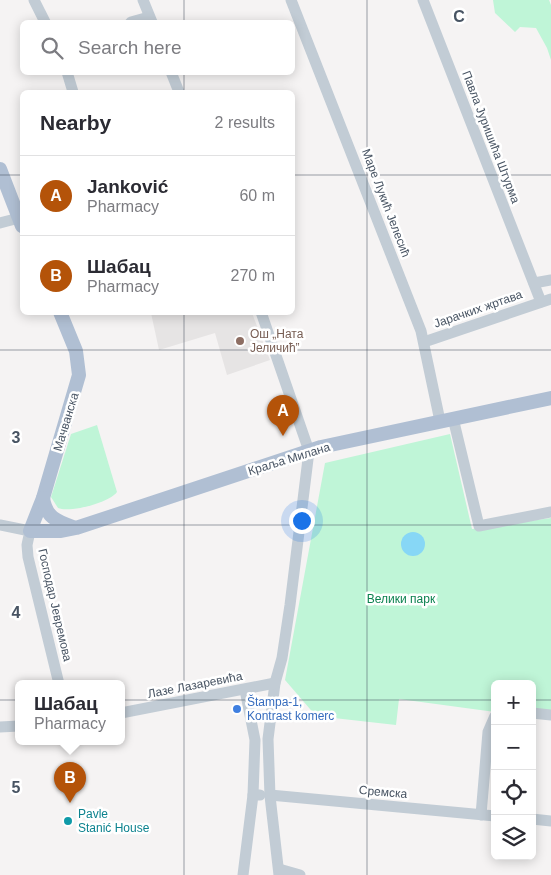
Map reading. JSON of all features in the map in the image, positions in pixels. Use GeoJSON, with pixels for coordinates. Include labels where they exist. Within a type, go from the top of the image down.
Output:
{"type":"FeatureCollection","features":[{"type":"Feature","properties":{"kind":"main road"},"geometry":{"type":"LineString","coordinates":[[0,169],[20,219]]}},
{"type":"Feature","properties":{"kind":"main road","name":"Мачванска"},"geometry":{"type":"LineString","coordinates":[[30,531],[43,498],[79,375],[76,351],[61,315]]}},
{"type":"Feature","properties":{"kind":"main road","name":"Краља Милана"},"geometry":{"type":"LineString","coordinates":[[30,531],[61,531],[76,528],[309,451],[446,419],[551,398]]}},
{"type":"Feature","properties":{"kind":"main road"},"geometry":{"type":"LineString","coordinates":[[43,498],[47,514],[57,521],[76,528]]}},
{"type":"Feature","properties":{"kind":"street"},"geometry":{"type":"LineString","coordinates":[[34,0],[44,20]]}},
{"type":"Feature","properties":{"kind":"street"},"geometry":{"type":"LineString","coordinates":[[143,0],[150,20]]}},
{"type":"Feature","properties":{"kind":"street","name":"Маре Лукић Јелесић"},"geometry":{"type":"LineString","coordinates":[[290,0],[424,342],[479,526],[551,512]]}},
{"type":"Feature","properties":{"kind":"street","name":"Павла Јуришића Штурма"},"geometry":{"type":"LineString","coordinates":[[423,0],[534,283]]}},
{"type":"Feature","properties":{"kind":"street"},"geometry":{"type":"LineString","coordinates":[[68,75],[72,90]]}},
{"type":"Feature","properties":{"kind":"street"},"geometry":{"type":"LineString","coordinates":[[172,75],[178,90]]}},
{"type":"Feature","properties":{"kind":"street"},"geometry":{"type":"LineString","coordinates":[[0,223],[20,222]]}},
{"type":"Feature","properties":{"kind":"street","name":"Јарачких жртава"},"geometry":{"type":"LineString","coordinates":[[424,342],[546,301],[534,283],[551,280]]}},
{"type":"Feature","properties":{"kind":"street"},"geometry":{"type":"LineString","coordinates":[[262,315],[309,451],[290,605],[282,658],[275,683],[268,752],[270,796],[279,872],[300,875]]}},
{"type":"Feature","properties":{"kind":"street"},"geometry":{"type":"LineString","coordinates":[[0,525],[30,531]]}},
{"type":"Feature","properties":{"kind":"street","name":"Господар Јевремова"},"geometry":{"type":"LineString","coordinates":[[30,531],[27,544],[28,557],[58,680]]}},
{"type":"Feature","properties":{"kind":"street","name":"Лазе Лазаревића"},"geometry":{"type":"LineString","coordinates":[[125,712],[275,683]]}},
{"type":"Feature","properties":{"kind":"street"},"geometry":{"type":"LineString","coordinates":[[243,875],[253,794],[255,740],[245,690]]}},
{"type":"Feature","properties":{"kind":"street"},"geometry":{"type":"LineString","coordinates":[[536,713],[551,715]]}},
{"type":"Feature","properties":{"kind":"street"},"geometry":{"type":"LineString","coordinates":[[481,815],[488,732],[491,725]]}},
{"type":"Feature","properties":{"kind":"street"},"geometry":{"type":"LineString","coordinates":[[0,726],[15,726]]}},
{"type":"Feature","properties":{"kind":"street","name":"Сремска"},"geometry":{"type":"LineString","coordinates":[[253,794],[491,816]]}},
{"type":"Feature","properties":{"kind":"street"},"geometry":{"type":"LineString","coordinates":[[536,819],[551,821]]}},
{"type":"Feature","properties":{"kind":"shaded area","name":"Ош „Ната Јеличић”"},"geometry":{"type":"Polygon","coordinates":[[[151,315],[253,315],[270,360],[227,375],[215,333],[159,350],[151,315]]]}},
{"type":"Feature","properties":{"kind":"green space"},"geometry":{"type":"Polygon","coordinates":[[[493,0],[549,0],[551,5],[551,60],[536,28],[520,27],[515,32],[495,13],[493,0]]]}},
{"type":"Feature","properties":{"kind":"green space"},"geometry":{"type":"Polygon","coordinates":[[[97,425],[117,492],[106,500],[89,506],[71,509],[58,508],[51,497],[71,434],[97,425]]]}},
{"type":"Feature","properties":{"kind":"green space","name":"Велики парк"},"geometry":{"type":"Polygon","coordinates":[[[450,434],[472,529],[551,518],[551,717],[536,716],[536,680],[491,680],[491,711],[399,699],[396,725],[316,716],[285,680],[325,463],[450,434]]]}},
{"type":"Feature","properties":{"kind":"water"},"geometry":{"type":"Polygon","coordinates":[[[413,532],[418,533],[424,539],[424,549],[418,555],[413,556],[408,555],[402,549],[401,544],[402,539],[408,533],[413,532]]]}},
{"type":"Feature","properties":{"kind":"place","name":"Ош „Ната Јеличић”"},"geometry":{"type":"Point","coordinates":[240,341]}},
{"type":"Feature","properties":{"kind":"place","name":"Janković"},"geometry":{"type":"Point","coordinates":[283,436]}},
{"type":"Feature","properties":{"kind":"place","name":"Štampa-1, Kontrast komerc"},"geometry":{"type":"Point","coordinates":[237,709]}},
{"type":"Feature","properties":{"kind":"place","name":"Шабац"},"geometry":{"type":"Point","coordinates":[70,803]}},
{"type":"Feature","properties":{"kind":"place","name":"Pavle Stanić House"},"geometry":{"type":"Point","coordinates":[68,821]}}]}
